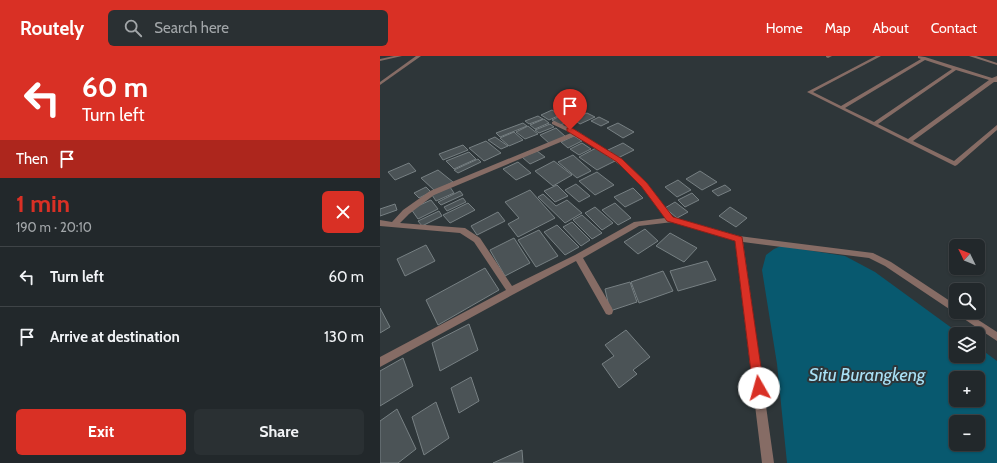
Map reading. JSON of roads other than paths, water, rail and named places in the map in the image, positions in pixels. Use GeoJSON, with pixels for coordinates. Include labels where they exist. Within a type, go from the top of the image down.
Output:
{"type":"FeatureCollection","features":[{"type":"Feature","properties":{"kind":"street"},"geometry":{"type":"LineString","coordinates":[[380,60],[400,56]]}},
{"type":"Feature","properties":{"kind":"street"},"geometry":{"type":"LineString","coordinates":[[380,84],[419,56]]}},
{"type":"Feature","properties":{"kind":"street"},"geometry":{"type":"LineString","coordinates":[[879,56],[809,92],[955,164],[997,127]]}},
{"type":"Feature","properties":{"kind":"street"},"geometry":{"type":"LineString","coordinates":[[917,56],[925,57],[956,68],[996,79]]}},
{"type":"Feature","properties":{"kind":"street"},"geometry":{"type":"LineString","coordinates":[[971,56],[997,64]]}},
{"type":"Feature","properties":{"kind":"street"},"geometry":{"type":"LineString","coordinates":[[841,108],[925,57]]}},
{"type":"Feature","properties":{"kind":"street"},"geometry":{"type":"LineString","coordinates":[[874,124],[956,68]]}},
{"type":"Feature","properties":{"kind":"street"},"geometry":{"type":"LineString","coordinates":[[909,141],[996,79]]}},
{"type":"Feature","properties":{"kind":"street"},"geometry":{"type":"LineString","coordinates":[[554,123],[577,133],[619,161],[644,185],[670,219]]}},
{"type":"Feature","properties":{"kind":"street"},"geometry":{"type":"LineString","coordinates":[[394,225],[406,212],[432,193],[577,133]]}},
{"type":"Feature","properties":{"kind":"street"},"geometry":{"type":"LineString","coordinates":[[380,362],[511,291],[578,258],[637,224],[670,219],[739,239],[870,255],[888,264],[949,305]]}},
{"type":"Feature","properties":{"kind":"street"},"geometry":{"type":"LineString","coordinates":[[380,222],[394,225],[462,230],[477,240],[511,291]]}},
{"type":"Feature","properties":{"kind":"street"},"geometry":{"type":"LineString","coordinates":[[739,239],[768,463]]}},
{"type":"Feature","properties":{"kind":"street"},"geometry":{"type":"LineString","coordinates":[[578,258],[609,311]]}},
{"type":"Feature","properties":{"kind":"street"},"geometry":{"type":"LineString","coordinates":[[970,319],[997,337]]}},
{"type":"Feature","properties":{"kind":"water","name":"Situ Burangkeng"},"geometry":{"type":"Polygon","coordinates":[[[781,246],[845,256],[875,272],[950,327],[949,327],[949,363],[985,363],[985,352],[997,361],[997,463],[787,463],[777,364],[762,270],[766,255],[781,246]]]}}]}
